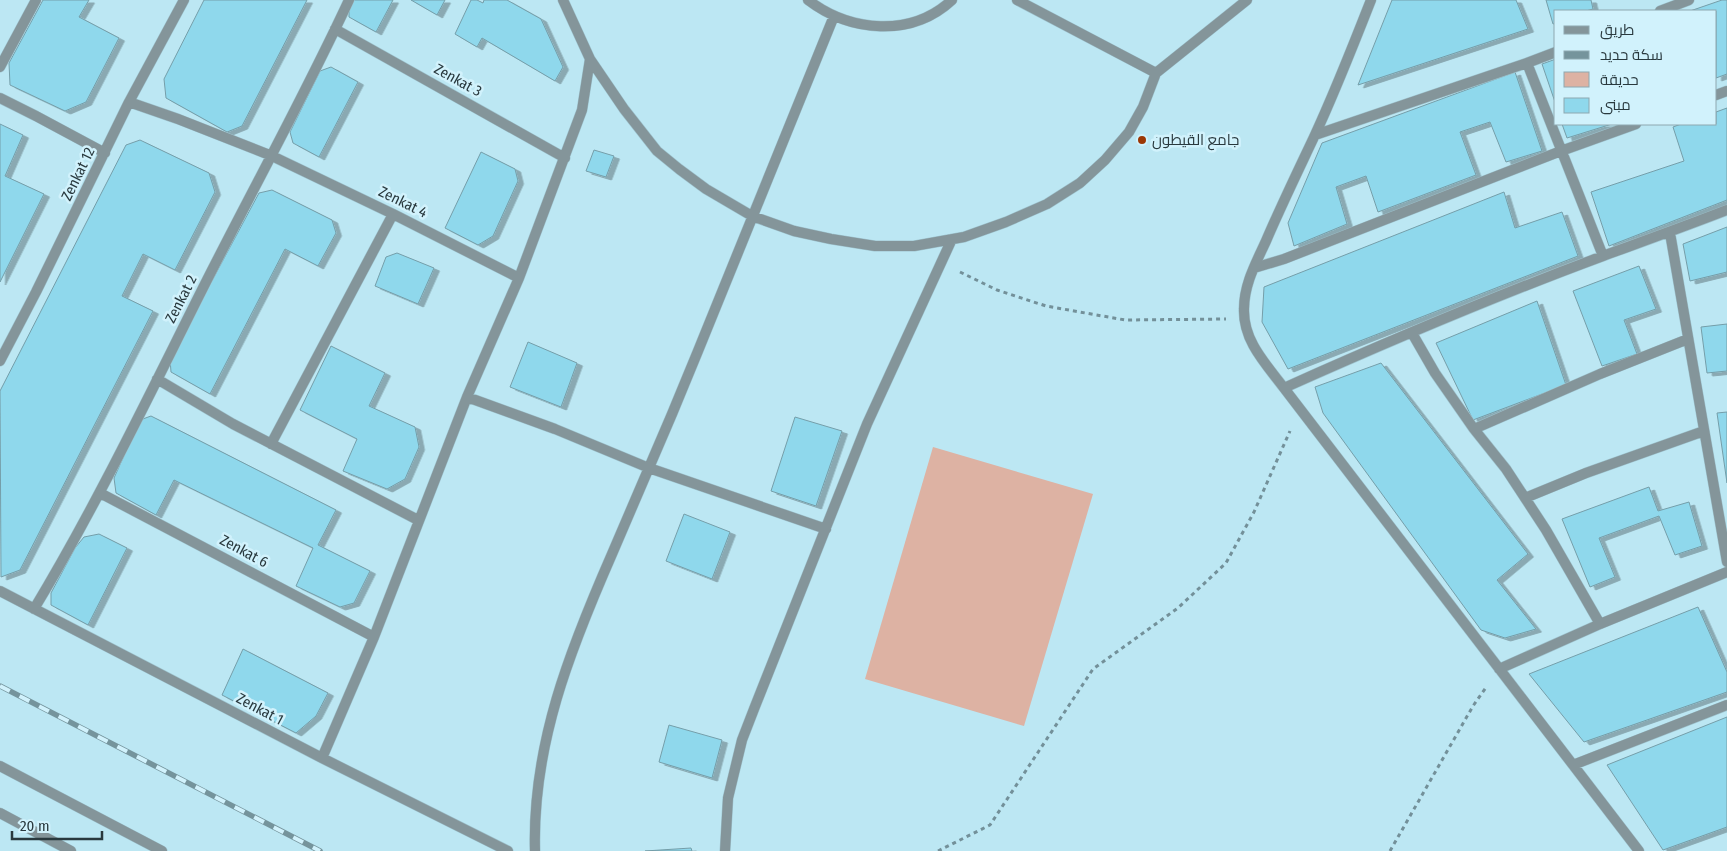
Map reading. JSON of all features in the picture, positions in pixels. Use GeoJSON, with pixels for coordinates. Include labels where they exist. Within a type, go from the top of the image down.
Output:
{"type":"FeatureCollection","features":[{"type":"Feature","properties":{"kind":"street"},"geometry":{"type":"LineString","coordinates":[[0,67],[36,0]]}},
{"type":"Feature","properties":{"kind":"street","name":"Zenkat 12"},"geometry":{"type":"LineString","coordinates":[[0,361],[129,102],[184,0]]}},
{"type":"Feature","properties":{"kind":"street","name":"Zenkat 2"},"geometry":{"type":"LineString","coordinates":[[34,608],[62,563],[100,493],[216,262],[272,156],[349,0]]}},
{"type":"Feature","properties":{"kind":"street"},"geometry":{"type":"LineString","coordinates":[[562,0],[590,59],[624,109],[657,151],[706,189],[752,216],[794,231],[875,246],[914,246],[964,238],[1047,204],[1080,183],[1105,160],[1129,132],[1143,107],[1156,73],[1247,0]]}},
{"type":"Feature","properties":{"kind":"street"},"geometry":{"type":"LineString","coordinates":[[808,0],[848,22],[863,25],[893,26],[923,18],[952,0]]}},
{"type":"Feature","properties":{"kind":"street"},"geometry":{"type":"LineString","coordinates":[[1017,0],[1156,73]]}},
{"type":"Feature","properties":{"kind":"street"},"geometry":{"type":"LineString","coordinates":[[1371,0],[1350,55],[1315,135],[1287,192],[1247,285],[1244,309],[1246,329],[1254,349],[1638,851]]}},
{"type":"Feature","properties":{"kind":"street"},"geometry":{"type":"LineString","coordinates":[[1663,10],[1689,0]]}},
{"type":"Feature","properties":{"kind":"street"},"geometry":{"type":"LineString","coordinates":[[535,851],[539,782],[556,698],[583,620],[649,468],[834,16]]}},
{"type":"Feature","properties":{"kind":"street","name":"Zenkat 3"},"geometry":{"type":"LineString","coordinates":[[335,30],[565,158]]}},
{"type":"Feature","properties":{"kind":"street"},"geometry":{"type":"LineString","coordinates":[[1315,135],[1554,53]]}},
{"type":"Feature","properties":{"kind":"street"},"geometry":{"type":"LineString","coordinates":[[322,758],[374,637],[467,397],[519,278],[582,110],[590,59]]}},
{"type":"Feature","properties":{"kind":"street"},"geometry":{"type":"LineString","coordinates":[[1527,63],[1603,256]]}},
{"type":"Feature","properties":{"kind":"street"},"geometry":{"type":"LineString","coordinates":[[0,98],[104,153]]}},
{"type":"Feature","properties":{"kind":"street","name":"Zenkat 4"},"geometry":{"type":"LineString","coordinates":[[129,102],[272,156],[393,214],[519,278]]}},
{"type":"Feature","properties":{"kind":"street"},"geometry":{"type":"LineString","coordinates":[[1254,268],[1284,260],[1561,151],[1633,125]]}},
{"type":"Feature","properties":{"kind":"street"},"geometry":{"type":"LineString","coordinates":[[1284,388],[1412,333],[1603,256],[1670,233],[1727,210]]}},
{"type":"Feature","properties":{"kind":"street"},"geometry":{"type":"LineString","coordinates":[[271,444],[393,214]]}},
{"type":"Feature","properties":{"kind":"street"},"geometry":{"type":"LineString","coordinates":[[1670,233],[1727,562]]}},
{"type":"Feature","properties":{"kind":"street"},"geometry":{"type":"LineString","coordinates":[[725,851],[728,798],[742,740],[867,424],[952,239]]}},
{"type":"Feature","properties":{"kind":"street"},"geometry":{"type":"LineString","coordinates":[[1412,333],[1435,373],[1474,429],[1506,468],[1600,624]]}},
{"type":"Feature","properties":{"kind":"street"},"geometry":{"type":"LineString","coordinates":[[1474,429],[1600,374],[1688,339]]}},
{"type":"Feature","properties":{"kind":"street"},"geometry":{"type":"LineString","coordinates":[[157,379],[271,444],[418,520]]}},
{"type":"Feature","properties":{"kind":"street"},"geometry":{"type":"LineString","coordinates":[[467,397],[555,429],[649,468],[826,529]]}},
{"type":"Feature","properties":{"kind":"street"},"geometry":{"type":"LineString","coordinates":[[1525,498],[1595,469],[1704,431]]}},
{"type":"Feature","properties":{"kind":"street","name":"Zenkat 6"},"geometry":{"type":"LineString","coordinates":[[100,493],[374,637]]}},
{"type":"Feature","properties":{"kind":"street"},"geometry":{"type":"LineString","coordinates":[[1499,669],[1600,624],[1727,572]]}},
{"type":"Feature","properties":{"kind":"street","name":"Zenkat 1"},"geometry":{"type":"LineString","coordinates":[[0,591],[322,758],[508,851]]}},
{"type":"Feature","properties":{"kind":"street"},"geometry":{"type":"LineString","coordinates":[[1572,765],[1727,705]]}},
{"type":"Feature","properties":{"kind":"street"},"geometry":{"type":"LineString","coordinates":[[0,766],[162,851]]}},
{"type":"Feature","properties":{"kind":"street"},"geometry":{"type":"LineString","coordinates":[[0,813],[71,851]]}},
{"type":"Feature","properties":{"kind":"path"},"geometry":{"type":"LineString","coordinates":[[941,264],[997,290],[1046,306],[1126,320],[1245,319]]}},
{"type":"Feature","properties":{"kind":"path"},"geometry":{"type":"LineString","coordinates":[[938,851],[990,825],[1093,669],[1178,608],[1226,563],[1254,512],[1300,410]]}},
{"type":"Feature","properties":{"kind":"path"},"geometry":{"type":"LineString","coordinates":[[1390,851],[1473,706],[1499,669]]}},
{"type":"Feature","properties":{"kind":"green space"},"geometry":{"type":"Polygon","coordinates":[[[933,447],[1093,494],[1024,726],[865,679],[933,447]]]}},
{"type":"Feature","properties":{"kind":"building"},"geometry":{"type":"Polygon","coordinates":[[[43,0],[89,0],[79,17],[119,38],[86,102],[65,111],[10,85],[9,63],[43,0]]]}},
{"type":"Feature","properties":{"kind":"building"},"geometry":{"type":"Polygon","coordinates":[[[204,0],[307,0],[242,126],[227,132],[166,98],[164,79],[204,0]]]}},
{"type":"Feature","properties":{"kind":"building"},"geometry":{"type":"Polygon","coordinates":[[[353,0],[393,0],[376,32],[349,17],[349,8],[353,0]]]}},
{"type":"Feature","properties":{"kind":"building"},"geometry":{"type":"Polygon","coordinates":[[[411,0],[445,0],[437,15],[411,0]]]}},
{"type":"Feature","properties":{"kind":"building"},"geometry":{"type":"Polygon","coordinates":[[[471,0],[483,3],[484,0],[507,0],[541,19],[563,67],[555,81],[482,38],[477,47],[455,34],[471,0]]]}},
{"type":"Feature","properties":{"kind":"building"},"geometry":{"type":"Polygon","coordinates":[[[1392,0],[1516,0],[1528,29],[1358,85],[1392,0]]]}},
{"type":"Feature","properties":{"kind":"building"},"geometry":{"type":"Polygon","coordinates":[[[1546,0],[1591,0],[1593,9],[1590,10],[1554,10],[1553,24],[1546,0]]]}},
{"type":"Feature","properties":{"kind":"building"},"geometry":{"type":"Polygon","coordinates":[[[1727,0],[1727,74],[1717,78],[1717,10],[1693,10],[1727,0]]]}},
{"type":"Feature","properties":{"kind":"building"},"geometry":{"type":"Polygon","coordinates":[[[1554,60],[1554,99],[1542,64],[1554,60]]]}},
{"type":"Feature","properties":{"kind":"building"},"geometry":{"type":"Polygon","coordinates":[[[331,67],[358,82],[319,157],[293,143],[290,132],[320,71],[331,67]]]}},
{"type":"Feature","properties":{"kind":"building"},"geometry":{"type":"Polygon","coordinates":[[[1515,72],[1542,151],[1506,162],[1490,122],[1460,132],[1476,175],[1378,212],[1366,176],[1336,187],[1347,224],[1294,246],[1288,223],[1322,143],[1515,72]]]}},
{"type":"Feature","properties":{"kind":"building"},"geometry":{"type":"Polygon","coordinates":[[[1727,108],[1727,200],[1609,246],[1591,192],[1684,161],[1673,127],[1678,125],[1717,125],[1717,112],[1727,108]]]}},
{"type":"Feature","properties":{"kind":"building"},"geometry":{"type":"Polygon","coordinates":[[[0,124],[23,135],[5,176],[44,194],[0,282],[0,124]]]}},
{"type":"Feature","properties":{"kind":"building"},"geometry":{"type":"Polygon","coordinates":[[[1562,125],[1609,125],[1567,138],[1562,125]]]}},
{"type":"Feature","properties":{"kind":"building"},"geometry":{"type":"Polygon","coordinates":[[[140,140],[209,173],[215,192],[175,270],[143,254],[122,296],[153,311],[20,570],[1,577],[0,391],[126,145],[140,140]]]}},
{"type":"Feature","properties":{"kind":"building"},"geometry":{"type":"Polygon","coordinates":[[[594,150],[614,156],[606,177],[586,171],[594,150]]]}},
{"type":"Feature","properties":{"kind":"building"},"geometry":{"type":"Polygon","coordinates":[[[481,152],[515,169],[518,181],[493,236],[478,245],[445,228],[481,152]]]}},
{"type":"Feature","properties":{"kind":"building"},"geometry":{"type":"Polygon","coordinates":[[[272,190],[332,220],[336,233],[318,266],[285,249],[210,394],[171,372],[170,359],[259,193],[272,190]]]}},
{"type":"Feature","properties":{"kind":"building"},"geometry":{"type":"Polygon","coordinates":[[[1504,192],[1515,228],[1562,212],[1578,256],[1288,369],[1262,322],[1264,287],[1504,192]]]}},
{"type":"Feature","properties":{"kind":"building"},"geometry":{"type":"Polygon","coordinates":[[[1727,227],[1727,272],[1690,281],[1683,244],[1727,227]]]}},
{"type":"Feature","properties":{"kind":"building"},"geometry":{"type":"Polygon","coordinates":[[[397,253],[434,268],[418,304],[375,286],[386,257],[397,253]]]}},
{"type":"Feature","properties":{"kind":"building"},"geometry":{"type":"Polygon","coordinates":[[[1639,266],[1656,309],[1624,320],[1637,354],[1602,366],[1573,291],[1639,266]]]}},
{"type":"Feature","properties":{"kind":"building"},"geometry":{"type":"Polygon","coordinates":[[[1537,301],[1566,385],[1473,420],[1436,343],[1537,301]]]}},
{"type":"Feature","properties":{"kind":"building"},"geometry":{"type":"Polygon","coordinates":[[[1727,324],[1727,371],[1707,373],[1701,327],[1727,324]]]}},
{"type":"Feature","properties":{"kind":"building"},"geometry":{"type":"Polygon","coordinates":[[[528,342],[577,363],[561,407],[510,387],[528,342]]]}},
{"type":"Feature","properties":{"kind":"building"},"geometry":{"type":"Polygon","coordinates":[[[331,346],[385,373],[369,406],[415,427],[419,447],[405,479],[387,489],[343,471],[357,439],[300,410],[331,346]]]}},
{"type":"Feature","properties":{"kind":"building"},"geometry":{"type":"Polygon","coordinates":[[[1381,363],[1528,554],[1497,580],[1536,629],[1505,638],[1481,630],[1323,413],[1315,387],[1381,363]]]}},
{"type":"Feature","properties":{"kind":"building"},"geometry":{"type":"Polygon","coordinates":[[[1727,412],[1727,483],[1717,413],[1727,412]]]}},
{"type":"Feature","properties":{"kind":"building"},"geometry":{"type":"Polygon","coordinates":[[[151,416],[336,510],[318,545],[370,571],[354,603],[340,607],[296,586],[313,548],[174,480],[156,515],[116,493],[114,478],[140,420],[151,416]]]}},
{"type":"Feature","properties":{"kind":"building"},"geometry":{"type":"Polygon","coordinates":[[[795,417],[842,431],[816,506],[771,491],[795,417]]]}},
{"type":"Feature","properties":{"kind":"building"},"geometry":{"type":"Polygon","coordinates":[[[1649,487],[1658,511],[1689,502],[1702,546],[1675,555],[1659,516],[1599,538],[1615,577],[1590,587],[1562,519],[1649,487]]]}},
{"type":"Feature","properties":{"kind":"building"},"geometry":{"type":"Polygon","coordinates":[[[684,514],[730,532],[712,579],[666,561],[684,514]]]}},
{"type":"Feature","properties":{"kind":"building"},"geometry":{"type":"Polygon","coordinates":[[[99,534],[127,548],[88,625],[51,605],[51,593],[75,548],[84,537],[99,534]]]}},
{"type":"Feature","properties":{"kind":"building"},"geometry":{"type":"Polygon","coordinates":[[[1698,607],[1727,672],[1727,692],[1584,742],[1529,674],[1698,607]]]}},
{"type":"Feature","properties":{"kind":"building"},"geometry":{"type":"Polygon","coordinates":[[[243,649],[328,693],[316,716],[296,733],[222,695],[243,649]]]}},
{"type":"Feature","properties":{"kind":"building"},"geometry":{"type":"Polygon","coordinates":[[[1727,717],[1727,827],[1663,850],[1607,765],[1727,717]]]}},
{"type":"Feature","properties":{"kind":"building"},"geometry":{"type":"Polygon","coordinates":[[[669,725],[722,740],[712,778],[659,762],[669,725]]]}},
{"type":"Feature","properties":{"kind":"building"},"geometry":{"type":"Polygon","coordinates":[[[691,848],[692,851],[645,851],[691,848]]]}},
{"type":"Feature","properties":{"kind":"railway"},"geometry":{"type":"LineString","coordinates":[[0,686],[320,851]]}},
{"type":"Feature","properties":{"kind":"place","name":"جامع القيطون"},"geometry":{"type":"Point","coordinates":[1142,140]}}]}
